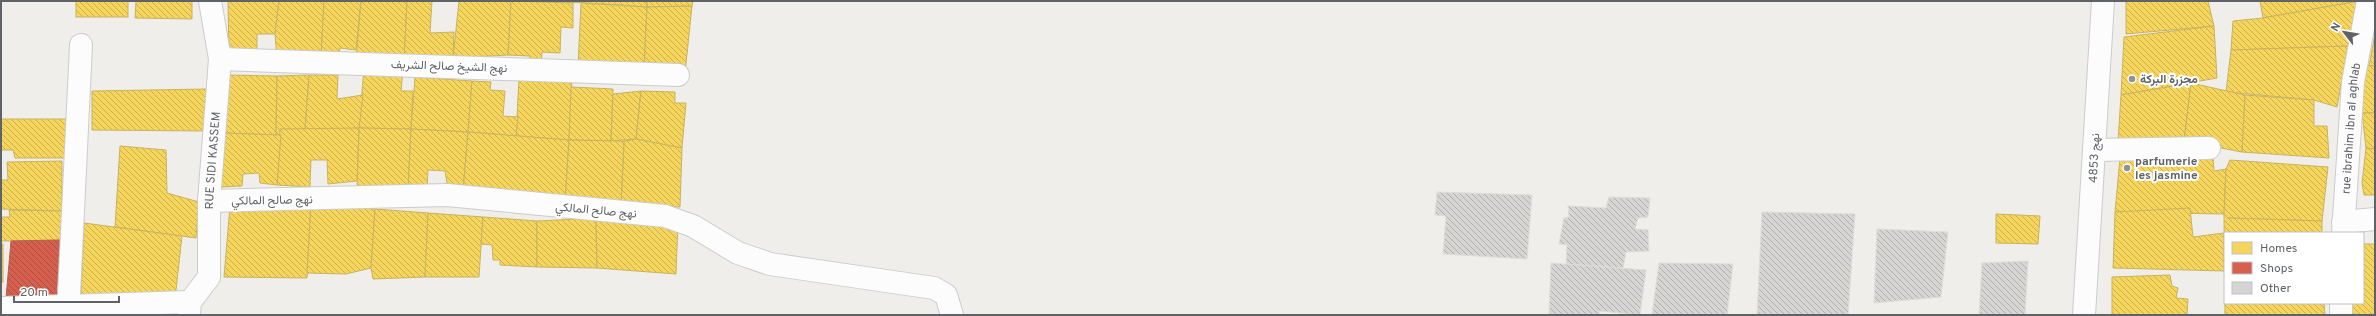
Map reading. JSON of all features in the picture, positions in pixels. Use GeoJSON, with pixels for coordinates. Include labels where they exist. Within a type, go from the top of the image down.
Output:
{"type":"FeatureCollection","features":[{"type":"Feature","properties":{"kind":"street","name":"RUE SIDI KASSEM"},"geometry":{"type":"LineString","coordinates":[[189,309],[209,277],[209,201],[220,59],[210,1]]}},
{"type":"Feature","properties":{"kind":"street","name":"نهج 4853"},"geometry":{"type":"LineString","coordinates":[[2084,315],[2103,1]]}},
{"type":"Feature","properties":{"kind":"street","name":"rue ibrahim ibn al aghlab"},"geometry":{"type":"LineString","coordinates":[[2343,228],[2353,82],[2368,1]]}},
{"type":"Feature","properties":{"kind":"street"},"geometry":{"type":"LineString","coordinates":[[68,311],[81,45]]}},
{"type":"Feature","properties":{"kind":"street","name":"نهج الشيخ صالح الشريف"},"geometry":{"type":"LineString","coordinates":[[220,59],[678,75]]}},
{"type":"Feature","properties":{"kind":"street"},"geometry":{"type":"LineString","coordinates":[[2094,150],[2209,148]]}},
{"type":"Feature","properties":{"kind":"street","name":"نهج صالح المالكي"},"geometry":{"type":"LineString","coordinates":[[209,201],[447,195],[664,216],[693,226],[738,253],[770,264],[934,288],[946,295],[952,315]]}},
{"type":"Feature","properties":{"kind":"street"},"geometry":{"type":"LineString","coordinates":[[2343,228],[2375,219]]}},
{"type":"Feature","properties":{"kind":"street"},"geometry":{"type":"LineString","coordinates":[[2341,304],[2341,315]]}},
{"type":"Feature","properties":{"kind":"street"},"geometry":{"type":"LineString","coordinates":[[1,308],[68,311],[189,309]]}},
{"type":"Feature","properties":{"kind":"building: Homes"},"geometry":{"type":"Polygon","coordinates":[[[76,1],[128,1],[128,17],[76,17],[76,1]]]}},
{"type":"Feature","properties":{"kind":"building: Homes"},"geometry":{"type":"Polygon","coordinates":[[[136,1],[192,1],[192,19],[135,18],[136,1]]]}},
{"type":"Feature","properties":{"kind":"building: Homes"},"geometry":{"type":"Polygon","coordinates":[[[228,1],[279,1],[275,34],[257,34],[257,51],[229,54],[228,1]]]}},
{"type":"Feature","properties":{"kind":"building: Homes"},"geometry":{"type":"Polygon","coordinates":[[[279,1],[324,1],[321,57],[277,58],[275,34],[279,1]]]}},
{"type":"Feature","properties":{"kind":"building: Homes"},"geometry":{"type":"Polygon","coordinates":[[[324,1],[361,1],[356,50],[340,48],[338,59],[321,57],[324,1]]]}},
{"type":"Feature","properties":{"kind":"building: Homes"},"geometry":{"type":"Polygon","coordinates":[[[361,1],[407,1],[404,61],[356,59],[361,1]]]}},
{"type":"Feature","properties":{"kind":"building: Homes"},"geometry":{"type":"Polygon","coordinates":[[[407,1],[432,1],[430,33],[454,32],[453,58],[404,61],[407,1]]]}},
{"type":"Feature","properties":{"kind":"building: Homes"},"geometry":{"type":"Polygon","coordinates":[[[459,1],[511,1],[508,55],[453,58],[459,1]]]}},
{"type":"Feature","properties":{"kind":"building: Homes"},"geometry":{"type":"Polygon","coordinates":[[[511,1],[573,3],[573,28],[561,27],[560,53],[542,52],[541,66],[529,66],[530,56],[508,55],[511,1]]]}},
{"type":"Feature","properties":{"kind":"building: Homes"},"geometry":{"type":"Polygon","coordinates":[[[547,1],[603,1],[603,4],[547,1]]]}},
{"type":"Feature","properties":{"kind":"building: Homes"},"geometry":{"type":"Polygon","coordinates":[[[603,1],[647,1],[647,7],[603,4],[603,1]]]}},
{"type":"Feature","properties":{"kind":"building: Homes"},"geometry":{"type":"Polygon","coordinates":[[[647,1],[693,1],[692,6],[647,7],[647,1]]]}},
{"type":"Feature","properties":{"kind":"building: Homes"},"geometry":{"type":"Polygon","coordinates":[[[2126,1],[2208,1],[2214,26],[2126,34],[2126,1]]]}},
{"type":"Feature","properties":{"kind":"building: Homes"},"geometry":{"type":"Polygon","coordinates":[[[2260,1],[2359,1],[2263,18],[2260,1]]]}},
{"type":"Feature","properties":{"kind":"building: Homes"},"geometry":{"type":"Polygon","coordinates":[[[2359,1],[2348,46],[2231,50],[2233,21],[2263,18],[2359,1]]]}},
{"type":"Feature","properties":{"kind":"building: Homes"},"geometry":{"type":"Polygon","coordinates":[[[581,3],[647,7],[644,69],[578,66],[581,3]]]}},
{"type":"Feature","properties":{"kind":"building: Homes"},"geometry":{"type":"Polygon","coordinates":[[[692,6],[685,73],[644,69],[647,7],[692,6]]]}},
{"type":"Feature","properties":{"kind":"building: Homes"},"geometry":{"type":"Polygon","coordinates":[[[2214,26],[2217,78],[2121,95],[2124,37],[2214,26]]]}},
{"type":"Feature","properties":{"kind":"building: Homes"},"geometry":{"type":"Polygon","coordinates":[[[2375,34],[2375,66],[2369,66],[2375,34]]]}},
{"type":"Feature","properties":{"kind":"building: Homes"},"geometry":{"type":"Polygon","coordinates":[[[2348,46],[2337,107],[2314,100],[2226,92],[2231,50],[2348,46]]]}},
{"type":"Feature","properties":{"kind":"building: Homes"},"geometry":{"type":"Polygon","coordinates":[[[2364,65],[2375,66],[2375,113],[2358,113],[2364,65]]]}},
{"type":"Feature","properties":{"kind":"building: Homes"},"geometry":{"type":"Polygon","coordinates":[[[364,68],[403,70],[401,91],[413,91],[411,129],[359,128],[364,68]]]}},
{"type":"Feature","properties":{"kind":"building: Homes"},"geometry":{"type":"Polygon","coordinates":[[[228,75],[277,76],[276,135],[224,133],[228,75]]]}},
{"type":"Feature","properties":{"kind":"building: Homes"},"geometry":{"type":"Polygon","coordinates":[[[309,75],[305,130],[280,129],[281,135],[276,135],[277,76],[309,75]]]}},
{"type":"Feature","properties":{"kind":"building: Homes"},"geometry":{"type":"Polygon","coordinates":[[[309,75],[338,75],[337,99],[363,95],[359,128],[305,130],[309,75]]]}},
{"type":"Feature","properties":{"kind":"building: Homes"},"geometry":{"type":"Polygon","coordinates":[[[415,77],[472,81],[468,132],[411,129],[415,77]]]}},
{"type":"Feature","properties":{"kind":"building: Homes"},"geometry":{"type":"Polygon","coordinates":[[[519,78],[572,79],[569,140],[516,136],[519,78]]]}},
{"type":"Feature","properties":{"kind":"building: Homes"},"geometry":{"type":"Polygon","coordinates":[[[472,81],[491,82],[490,90],[505,91],[503,116],[518,117],[516,136],[468,132],[472,81]]]}},
{"type":"Feature","properties":{"kind":"building: Homes"},"geometry":{"type":"Polygon","coordinates":[[[2191,83],[2184,141],[2118,142],[2121,95],[2191,83]]]}},
{"type":"Feature","properties":{"kind":"building: Homes"},"geometry":{"type":"Polygon","coordinates":[[[2191,83],[2245,95],[2242,152],[2184,141],[2191,83]]]}},
{"type":"Feature","properties":{"kind":"building: Homes"},"geometry":{"type":"Polygon","coordinates":[[[571,87],[613,89],[611,141],[569,140],[571,87]]]}},
{"type":"Feature","properties":{"kind":"building: Homes"},"geometry":{"type":"Polygon","coordinates":[[[207,89],[203,131],[92,130],[92,91],[207,89]]]}},
{"type":"Feature","properties":{"kind":"building: Homes"},"geometry":{"type":"Polygon","coordinates":[[[641,91],[636,139],[611,141],[613,94],[641,91]]]}},
{"type":"Feature","properties":{"kind":"building: Homes"},"geometry":{"type":"Polygon","coordinates":[[[641,91],[675,92],[675,103],[686,103],[682,148],[636,139],[641,91]]]}},
{"type":"Feature","properties":{"kind":"building: Homes"},"geometry":{"type":"Polygon","coordinates":[[[2245,95],[2314,100],[2314,126],[2327,126],[2329,158],[2242,152],[2245,95]]]}},
{"type":"Feature","properties":{"kind":"building: Homes"},"geometry":{"type":"Polygon","coordinates":[[[2362,113],[2375,113],[2375,149],[2366,148],[2362,113]]]}},
{"type":"Feature","properties":{"kind":"building: Homes"},"geometry":{"type":"Polygon","coordinates":[[[1,119],[67,119],[66,158],[15,158],[13,150],[1,150],[1,119]]]}},
{"type":"Feature","properties":{"kind":"building: Homes"},"geometry":{"type":"Polygon","coordinates":[[[359,128],[357,181],[328,184],[327,160],[311,160],[310,187],[277,185],[280,129],[359,128]]]}},
{"type":"Feature","properties":{"kind":"building: Homes"},"geometry":{"type":"Polygon","coordinates":[[[359,128],[411,129],[408,190],[357,190],[359,128]]]}},
{"type":"Feature","properties":{"kind":"building: Homes"},"geometry":{"type":"Polygon","coordinates":[[[411,129],[468,132],[463,191],[448,189],[445,171],[428,170],[427,190],[408,190],[411,129]]]}},
{"type":"Feature","properties":{"kind":"building: Homes"},"geometry":{"type":"Polygon","coordinates":[[[468,132],[569,140],[565,203],[463,191],[468,132]]]}},
{"type":"Feature","properties":{"kind":"building: Homes"},"geometry":{"type":"Polygon","coordinates":[[[224,133],[281,135],[277,185],[260,183],[259,173],[243,174],[242,186],[220,187],[224,133]]]}},
{"type":"Feature","properties":{"kind":"building: Homes"},"geometry":{"type":"Polygon","coordinates":[[[636,139],[682,148],[680,207],[621,204],[624,141],[636,139]]]}},
{"type":"Feature","properties":{"kind":"building: Homes"},"geometry":{"type":"Polygon","coordinates":[[[569,140],[624,141],[621,204],[565,203],[569,140]]]}},
{"type":"Feature","properties":{"kind":"building: Homes"},"geometry":{"type":"Polygon","coordinates":[[[120,146],[166,150],[167,193],[199,202],[196,238],[115,227],[120,146]]]}},
{"type":"Feature","properties":{"kind":"building: Homes"},"geometry":{"type":"Polygon","coordinates":[[[2366,148],[2375,149],[2375,195],[2364,195],[2362,183],[2366,148]]]}},
{"type":"Feature","properties":{"kind":"building: Homes"},"geometry":{"type":"Polygon","coordinates":[[[2213,157],[2214,171],[2226,169],[2224,214],[2115,212],[2120,158],[2213,157]]]}},
{"type":"Feature","properties":{"kind":"building: Homes"},"geometry":{"type":"Polygon","coordinates":[[[2230,160],[2328,167],[2322,221],[2228,218],[2224,214],[2226,169],[2230,160]]]}},
{"type":"Feature","properties":{"kind":"building: Homes"},"geometry":{"type":"Polygon","coordinates":[[[62,161],[62,211],[1,209],[1,180],[8,180],[7,162],[62,161]]]}},
{"type":"Feature","properties":{"kind":"building: Homes"},"geometry":{"type":"Polygon","coordinates":[[[311,204],[307,278],[224,277],[230,206],[311,204]]]}},
{"type":"Feature","properties":{"kind":"building: Homes"},"geometry":{"type":"Polygon","coordinates":[[[311,204],[375,209],[371,268],[346,274],[307,273],[311,204]]]}},
{"type":"Feature","properties":{"kind":"building: Homes"},"geometry":{"type":"Polygon","coordinates":[[[2190,208],[2193,237],[2224,233],[2224,271],[2113,268],[2115,212],[2190,208]]]}},
{"type":"Feature","properties":{"kind":"building: Homes"},"geometry":{"type":"Polygon","coordinates":[[[375,209],[428,213],[425,277],[373,279],[371,268],[375,209]]]}},
{"type":"Feature","properties":{"kind":"building: Homes"},"geometry":{"type":"Polygon","coordinates":[[[9,210],[62,211],[61,240],[1,241],[1,217],[10,217],[9,210]]]}},
{"type":"Feature","properties":{"kind":"building: Homes"},"geometry":{"type":"Polygon","coordinates":[[[428,213],[483,217],[479,277],[425,277],[428,213]]]}},
{"type":"Feature","properties":{"kind":"building: Homes"},"geometry":{"type":"Polygon","coordinates":[[[1996,214],[2040,216],[2038,244],[1996,243],[1996,214]]]}},
{"type":"Feature","properties":{"kind":"building: Homes"},"geometry":{"type":"Polygon","coordinates":[[[2224,214],[2228,218],[2322,221],[2322,232],[2224,232],[2224,214]]]}},
{"type":"Feature","properties":{"kind":"building: Homes"},"geometry":{"type":"Polygon","coordinates":[[[483,217],[537,221],[537,267],[500,265],[500,260],[493,260],[492,245],[481,244],[483,217]]]}},
{"type":"Feature","properties":{"kind":"building: Homes"},"geometry":{"type":"Polygon","coordinates":[[[596,218],[597,268],[537,267],[537,221],[596,218]]]}},
{"type":"Feature","properties":{"kind":"building: Homes"},"geometry":{"type":"Polygon","coordinates":[[[596,218],[678,222],[676,274],[597,268],[596,218]]]}},
{"type":"Feature","properties":{"kind":"building: Homes"},"geometry":{"type":"Polygon","coordinates":[[[84,223],[182,236],[175,299],[81,295],[84,223]]]}},
{"type":"Feature","properties":{"kind":"building: Homes"},"geometry":{"type":"Polygon","coordinates":[[[1,244],[3,244],[3,282],[1,282],[1,244]]]}},
{"type":"Feature","properties":{"kind":"building: Homes"},"geometry":{"type":"Polygon","coordinates":[[[2364,244],[2375,244],[2375,315],[2352,315],[2352,304],[2364,304],[2364,244]]]}},
{"type":"Feature","properties":{"kind":"building: Homes"},"geometry":{"type":"Polygon","coordinates":[[[2170,275],[2172,286],[2178,288],[2176,298],[2188,299],[2187,315],[2112,315],[2112,277],[2170,275]]]}},
{"type":"Feature","properties":{"kind":"building: Homes"},"geometry":{"type":"Polygon","coordinates":[[[2225,304],[2324,304],[2325,315],[2225,315],[2225,304]]]}},
{"type":"Feature","properties":{"kind":"building: Shops"},"geometry":{"type":"Polygon","coordinates":[[[61,240],[56,299],[6,298],[11,241],[61,240]]]}},
{"type":"Feature","properties":{"kind":"building: Other"},"geometry":{"type":"Polygon","coordinates":[[[1437,192],[1532,195],[1527,259],[1443,254],[1446,216],[1435,215],[1437,192]]]}},
{"type":"Feature","properties":{"kind":"building: Other"},"geometry":{"type":"Polygon","coordinates":[[[1609,197],[1650,198],[1648,217],[1638,218],[1635,229],[1648,230],[1649,251],[1626,252],[1623,268],[1566,264],[1567,245],[1559,244],[1564,218],[1569,217],[1568,206],[1606,208],[1609,197]]]}},
{"type":"Feature","properties":{"kind":"building: Other"},"geometry":{"type":"Polygon","coordinates":[[[1762,212],[1855,214],[1848,315],[1757,315],[1762,212]]]}},
{"type":"Feature","properties":{"kind":"building: Other"},"geometry":{"type":"Polygon","coordinates":[[[1877,229],[1948,232],[1941,297],[1874,303],[1877,229]]]}},
{"type":"Feature","properties":{"kind":"building: Other"},"geometry":{"type":"Polygon","coordinates":[[[2028,261],[2025,315],[1979,315],[1982,263],[2028,261]]]}},
{"type":"Feature","properties":{"kind":"building: Other"},"geometry":{"type":"Polygon","coordinates":[[[1551,263],[1646,270],[1640,315],[1600,311],[1599,315],[1549,315],[1551,263]]]}},
{"type":"Feature","properties":{"kind":"building: Other"},"geometry":{"type":"Polygon","coordinates":[[[1659,263],[1733,264],[1727,315],[1652,315],[1659,263]]]}},
{"type":"Feature","properties":{"kind":"place","name":"مجزرة البركة"},"geometry":{"type":"Point","coordinates":[2132,79]}},
{"type":"Feature","properties":{"kind":"place","name":"parfumerie les jasmine"},"geometry":{"type":"Point","coordinates":[2127,168]}}]}
